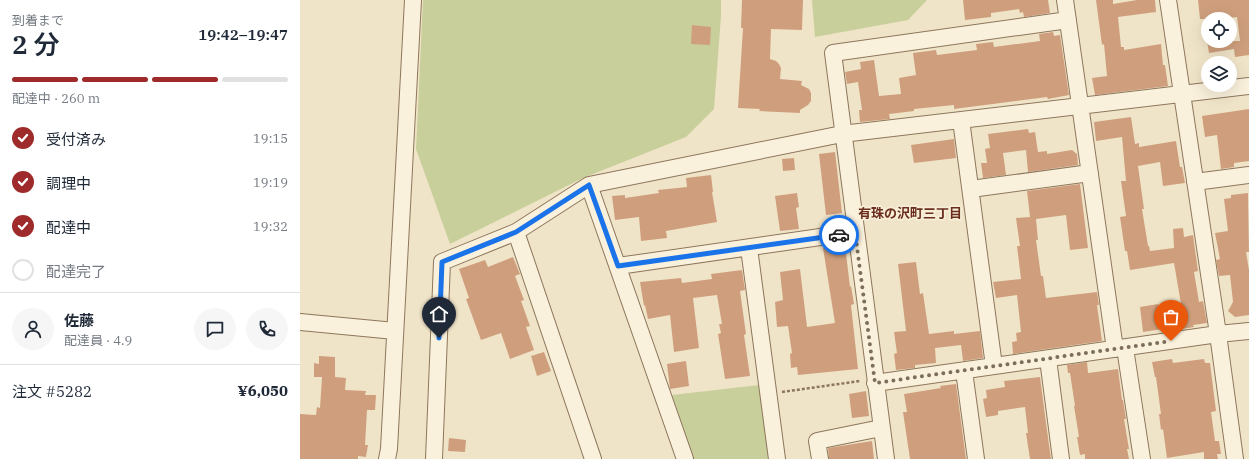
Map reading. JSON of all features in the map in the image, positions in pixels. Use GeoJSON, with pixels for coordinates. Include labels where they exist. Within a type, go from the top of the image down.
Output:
{"type":"FeatureCollection","features":[{"type":"Feature","properties":{"kind":"street"},"geometry":{"type":"LineString","coordinates":[[387,459],[389,449],[413,0]]}},
{"type":"Feature","properties":{"kind":"street"},"geometry":{"type":"LineString","coordinates":[[1065,0],[1090,173],[1120,349],[1142,459]]}},
{"type":"Feature","properties":{"kind":"street"},"geometry":{"type":"LineString","coordinates":[[1168,0],[1194,182],[1218,334],[1235,459]]}},
{"type":"Feature","properties":{"kind":"street"},"geometry":{"type":"LineString","coordinates":[[886,459],[842,134],[833,53],[1068,20]]}},
{"type":"Feature","properties":{"kind":"street"},"geometry":{"type":"LineString","coordinates":[[434,459],[442,262],[516,232],[589,185],[842,134],[1249,86]]}},
{"type":"Feature","properties":{"kind":"street"},"geometry":{"type":"LineString","coordinates":[[962,120],[994,366]]}},
{"type":"Feature","properties":{"kind":"street"},"geometry":{"type":"LineString","coordinates":[[971,189],[1090,173]]}},
{"type":"Feature","properties":{"kind":"street"},"geometry":{"type":"LineString","coordinates":[[1194,182],[1249,174]]}},
{"type":"Feature","properties":{"kind":"street"},"geometry":{"type":"LineString","coordinates":[[589,185],[685,459]]}},
{"type":"Feature","properties":{"kind":"street"},"geometry":{"type":"LineString","coordinates":[[516,232],[593,459]]}},
{"type":"Feature","properties":{"kind":"street"},"geometry":{"type":"LineString","coordinates":[[618,266],[855,232]]}},
{"type":"Feature","properties":{"kind":"street"},"geometry":{"type":"LineString","coordinates":[[749,248],[777,459]]}},
{"type":"Feature","properties":{"kind":"street"},"geometry":{"type":"LineString","coordinates":[[300,322],[395,331]]}},
{"type":"Feature","properties":{"kind":"street"},"geometry":{"type":"LineString","coordinates":[[875,381],[964,371],[1218,334],[1249,331]]}},
{"type":"Feature","properties":{"kind":"street"},"geometry":{"type":"LineString","coordinates":[[1048,359],[1061,459]]}},
{"type":"Feature","properties":{"kind":"street"},"geometry":{"type":"LineString","coordinates":[[964,371],[976,459]]}},
{"type":"Feature","properties":{"kind":"street"},"geometry":{"type":"LineString","coordinates":[[820,459],[817,440],[881,428]]}},
{"type":"Feature","properties":{"kind":"path"},"geometry":{"type":"LineString","coordinates":[[769,394],[875,381]]}},
{"type":"Feature","properties":{"kind":"green space"},"geometry":{"type":"Polygon","coordinates":[[[423,0],[721,0],[714,109],[686,137],[583,178],[450,244],[416,149],[423,0]]]}},
{"type":"Feature","properties":{"kind":"green space"},"geometry":{"type":"Polygon","coordinates":[[[812,0],[927,0],[908,20],[815,37],[812,0]]]}},
{"type":"Feature","properties":{"kind":"green space"},"geometry":{"type":"Polygon","coordinates":[[[759,385],[770,459],[691,459],[672,395],[759,385]]]}},
{"type":"Feature","properties":{"kind":"building"},"geometry":{"type":"Polygon","coordinates":[[[742,0],[803,0],[802,30],[771,29],[770,59],[776,61],[781,68],[780,79],[802,81],[801,85],[809,89],[811,93],[811,101],[800,110],[800,113],[759,111],[760,109],[738,108],[743,28],[741,28],[742,0]]]}},
{"type":"Feature","properties":{"kind":"building"},"geometry":{"type":"Polygon","coordinates":[[[963,0],[1048,0],[1050,13],[1024,17],[1023,12],[1020,13],[1019,9],[991,13],[991,17],[965,20],[963,0]]]}},
{"type":"Feature","properties":{"kind":"building"},"geometry":{"type":"Polygon","coordinates":[[[1096,0],[1113,0],[1113,4],[1137,0],[1155,0],[1156,12],[1118,17],[1121,47],[1124,47],[1124,50],[1161,44],[1163,65],[1165,65],[1168,86],[1095,95],[1092,78],[1107,76],[1104,44],[1102,45],[1096,0]]]}},
{"type":"Feature","properties":{"kind":"building"},"geometry":{"type":"Polygon","coordinates":[[[1198,0],[1249,0],[1249,55],[1235,56],[1234,49],[1209,53],[1208,48],[1237,48],[1237,41],[1240,41],[1237,12],[1201,12],[1200,19],[1198,0]]]}},
{"type":"Feature","properties":{"kind":"building"},"geometry":{"type":"Polygon","coordinates":[[[692,25],[711,27],[710,45],[691,44],[692,25]]]}},
{"type":"Feature","properties":{"kind":"building"},"geometry":{"type":"Polygon","coordinates":[[[1053,32],[1054,36],[1060,35],[1069,95],[1048,99],[1047,97],[954,109],[954,105],[914,109],[914,111],[889,114],[890,119],[860,122],[859,110],[862,110],[858,82],[847,84],[845,72],[861,69],[860,62],[874,60],[879,96],[901,94],[899,78],[916,75],[913,53],[936,50],[937,55],[977,50],[976,44],[993,42],[994,47],[1040,41],[1039,34],[1053,32]]]}},
{"type":"Feature","properties":{"kind":"building"},"geometry":{"type":"Polygon","coordinates":[[[1249,109],[1249,161],[1234,163],[1234,167],[1221,169],[1217,135],[1205,137],[1202,116],[1249,109]]]}},
{"type":"Feature","properties":{"kind":"building"},"geometry":{"type":"Polygon","coordinates":[[[1131,117],[1135,144],[1139,143],[1139,147],[1176,141],[1180,167],[1182,167],[1185,183],[1163,186],[1160,162],[1138,166],[1144,209],[1142,209],[1148,246],[1150,251],[1174,248],[1173,229],[1183,228],[1184,237],[1193,235],[1198,271],[1194,272],[1199,302],[1203,301],[1207,323],[1170,331],[1170,328],[1143,332],[1140,307],[1158,304],[1159,307],[1181,304],[1174,263],[1130,270],[1127,251],[1125,251],[1120,217],[1126,216],[1121,181],[1126,181],[1122,137],[1096,141],[1094,122],[1131,117]]]}},
{"type":"Feature","properties":{"kind":"building"},"geometry":{"type":"Polygon","coordinates":[[[1028,129],[1029,133],[1035,132],[1038,152],[1047,151],[1047,154],[1072,150],[1077,154],[1078,165],[1028,172],[1026,150],[1003,153],[1006,175],[983,178],[981,163],[987,163],[985,149],[990,148],[988,134],[1028,129]]]}},
{"type":"Feature","properties":{"kind":"building"},"geometry":{"type":"Polygon","coordinates":[[[954,139],[956,158],[914,163],[911,145],[954,139]]]}},
{"type":"Feature","properties":{"kind":"building"},"geometry":{"type":"Polygon","coordinates":[[[835,152],[842,213],[826,215],[819,154],[835,152]]]}},
{"type":"Feature","properties":{"kind":"building"},"geometry":{"type":"Polygon","coordinates":[[[794,158],[795,170],[783,171],[782,159],[794,158]]]}},
{"type":"Feature","properties":{"kind":"building"},"geometry":{"type":"Polygon","coordinates":[[[711,175],[717,222],[666,231],[667,238],[641,241],[639,217],[615,220],[612,196],[625,195],[625,198],[659,193],[658,190],[687,187],[686,178],[711,175]]]}},
{"type":"Feature","properties":{"kind":"building"},"geometry":{"type":"Polygon","coordinates":[[[1080,184],[1088,248],[1070,250],[1066,215],[1036,219],[1038,240],[1036,240],[1041,276],[1043,276],[1046,298],[1097,292],[1099,305],[1097,305],[1102,341],[1013,354],[1012,342],[1017,341],[1016,333],[1021,332],[1017,295],[996,298],[993,282],[1021,279],[1017,246],[1020,246],[1016,218],[1030,217],[1027,191],[1080,184]]]}},
{"type":"Feature","properties":{"kind":"building"},"geometry":{"type":"Polygon","coordinates":[[[797,193],[799,207],[796,208],[799,229],[780,231],[775,196],[797,193]]]}},
{"type":"Feature","properties":{"kind":"building"},"geometry":{"type":"Polygon","coordinates":[[[1248,193],[1249,252],[1246,252],[1249,270],[1249,315],[1235,317],[1228,311],[1233,302],[1230,275],[1219,276],[1216,260],[1220,259],[1215,233],[1228,231],[1224,199],[1231,198],[1231,195],[1248,193]]]}},
{"type":"Feature","properties":{"kind":"building"},"geometry":{"type":"Polygon","coordinates":[[[845,245],[850,287],[851,286],[854,304],[851,305],[858,369],[798,375],[797,367],[791,368],[790,354],[792,353],[788,326],[777,327],[775,302],[783,300],[780,272],[800,269],[807,327],[835,323],[823,248],[845,245]]]}},
{"type":"Feature","properties":{"kind":"building"},"geometry":{"type":"Polygon","coordinates":[[[513,257],[520,274],[515,276],[524,300],[521,301],[530,326],[526,327],[534,350],[510,359],[501,333],[481,340],[466,299],[469,298],[459,269],[485,260],[488,267],[513,257]]]}},
{"type":"Feature","properties":{"kind":"building"},"geometry":{"type":"Polygon","coordinates":[[[916,262],[920,294],[923,293],[929,334],[954,331],[954,334],[980,331],[983,358],[963,361],[961,345],[935,348],[936,363],[915,365],[915,368],[896,370],[894,354],[897,353],[894,332],[906,331],[898,264],[916,262]]]}},
{"type":"Feature","properties":{"kind":"building"},"geometry":{"type":"Polygon","coordinates":[[[742,270],[745,290],[740,291],[750,376],[725,379],[718,334],[721,333],[719,324],[722,324],[717,295],[693,298],[699,348],[674,352],[670,315],[648,319],[640,282],[681,278],[682,283],[712,279],[711,274],[742,270]]]}},
{"type":"Feature","properties":{"kind":"building"},"geometry":{"type":"Polygon","coordinates":[[[544,352],[551,371],[537,376],[531,356],[544,352]]]}},
{"type":"Feature","properties":{"kind":"building"},"geometry":{"type":"Polygon","coordinates":[[[319,356],[335,357],[335,377],[346,378],[345,390],[366,391],[365,395],[376,395],[375,410],[367,410],[365,445],[368,445],[366,457],[358,456],[358,459],[300,459],[300,414],[316,415],[317,407],[320,408],[322,377],[314,377],[314,363],[319,364],[319,356]]]}},
{"type":"Feature","properties":{"kind":"building"},"geometry":{"type":"Polygon","coordinates":[[[1172,359],[1173,363],[1204,359],[1205,363],[1210,363],[1216,411],[1211,412],[1215,441],[1219,441],[1221,454],[1217,454],[1218,459],[1204,459],[1204,452],[1167,458],[1163,429],[1161,430],[1159,414],[1161,414],[1156,377],[1152,362],[1172,359]]]}},
{"type":"Feature","properties":{"kind":"building"},"geometry":{"type":"Polygon","coordinates":[[[686,361],[689,386],[670,389],[667,364],[686,361]]]}},
{"type":"Feature","properties":{"kind":"building"},"geometry":{"type":"Polygon","coordinates":[[[1087,362],[1088,373],[1118,369],[1126,419],[1124,419],[1129,449],[1127,449],[1129,459],[1085,459],[1085,454],[1080,455],[1075,406],[1070,373],[1068,373],[1067,365],[1087,362]]]}},
{"type":"Feature","properties":{"kind":"building"},"geometry":{"type":"Polygon","coordinates":[[[1040,377],[1051,459],[1030,459],[1026,433],[1028,433],[1025,407],[998,411],[998,415],[986,417],[983,399],[987,398],[986,390],[1005,387],[1004,381],[1040,377]]]}},
{"type":"Feature","properties":{"kind":"building"},"geometry":{"type":"Polygon","coordinates":[[[956,384],[966,459],[910,459],[903,412],[907,412],[904,394],[956,384]]]}},
{"type":"Feature","properties":{"kind":"building"},"geometry":{"type":"Polygon","coordinates":[[[866,391],[869,416],[852,418],[849,394],[866,391]]]}},
{"type":"Feature","properties":{"kind":"building"},"geometry":{"type":"Polygon","coordinates":[[[449,438],[466,440],[465,452],[448,451],[449,438]]]}},
{"type":"Feature","properties":{"kind":"building"},"geometry":{"type":"Polygon","coordinates":[[[872,441],[874,459],[829,459],[828,448],[872,441]]]}},
{"type":"Feature","properties":{"kind":"way so far"},"geometry":{"type":"LineString","coordinates":[[839,235],[855,232],[875,383],[1171,341]]}},
{"type":"Feature","properties":{"kind":"district","name":"有珠の沢町三丁目"},"geometry":{"type":"Point","coordinates":[910,213]}},
{"type":"Feature","properties":{"kind":"route"},"geometry":{"type":"LineString","coordinates":[[439,338],[442,262],[516,232],[589,185],[618,266],[839,235]]}}]}
